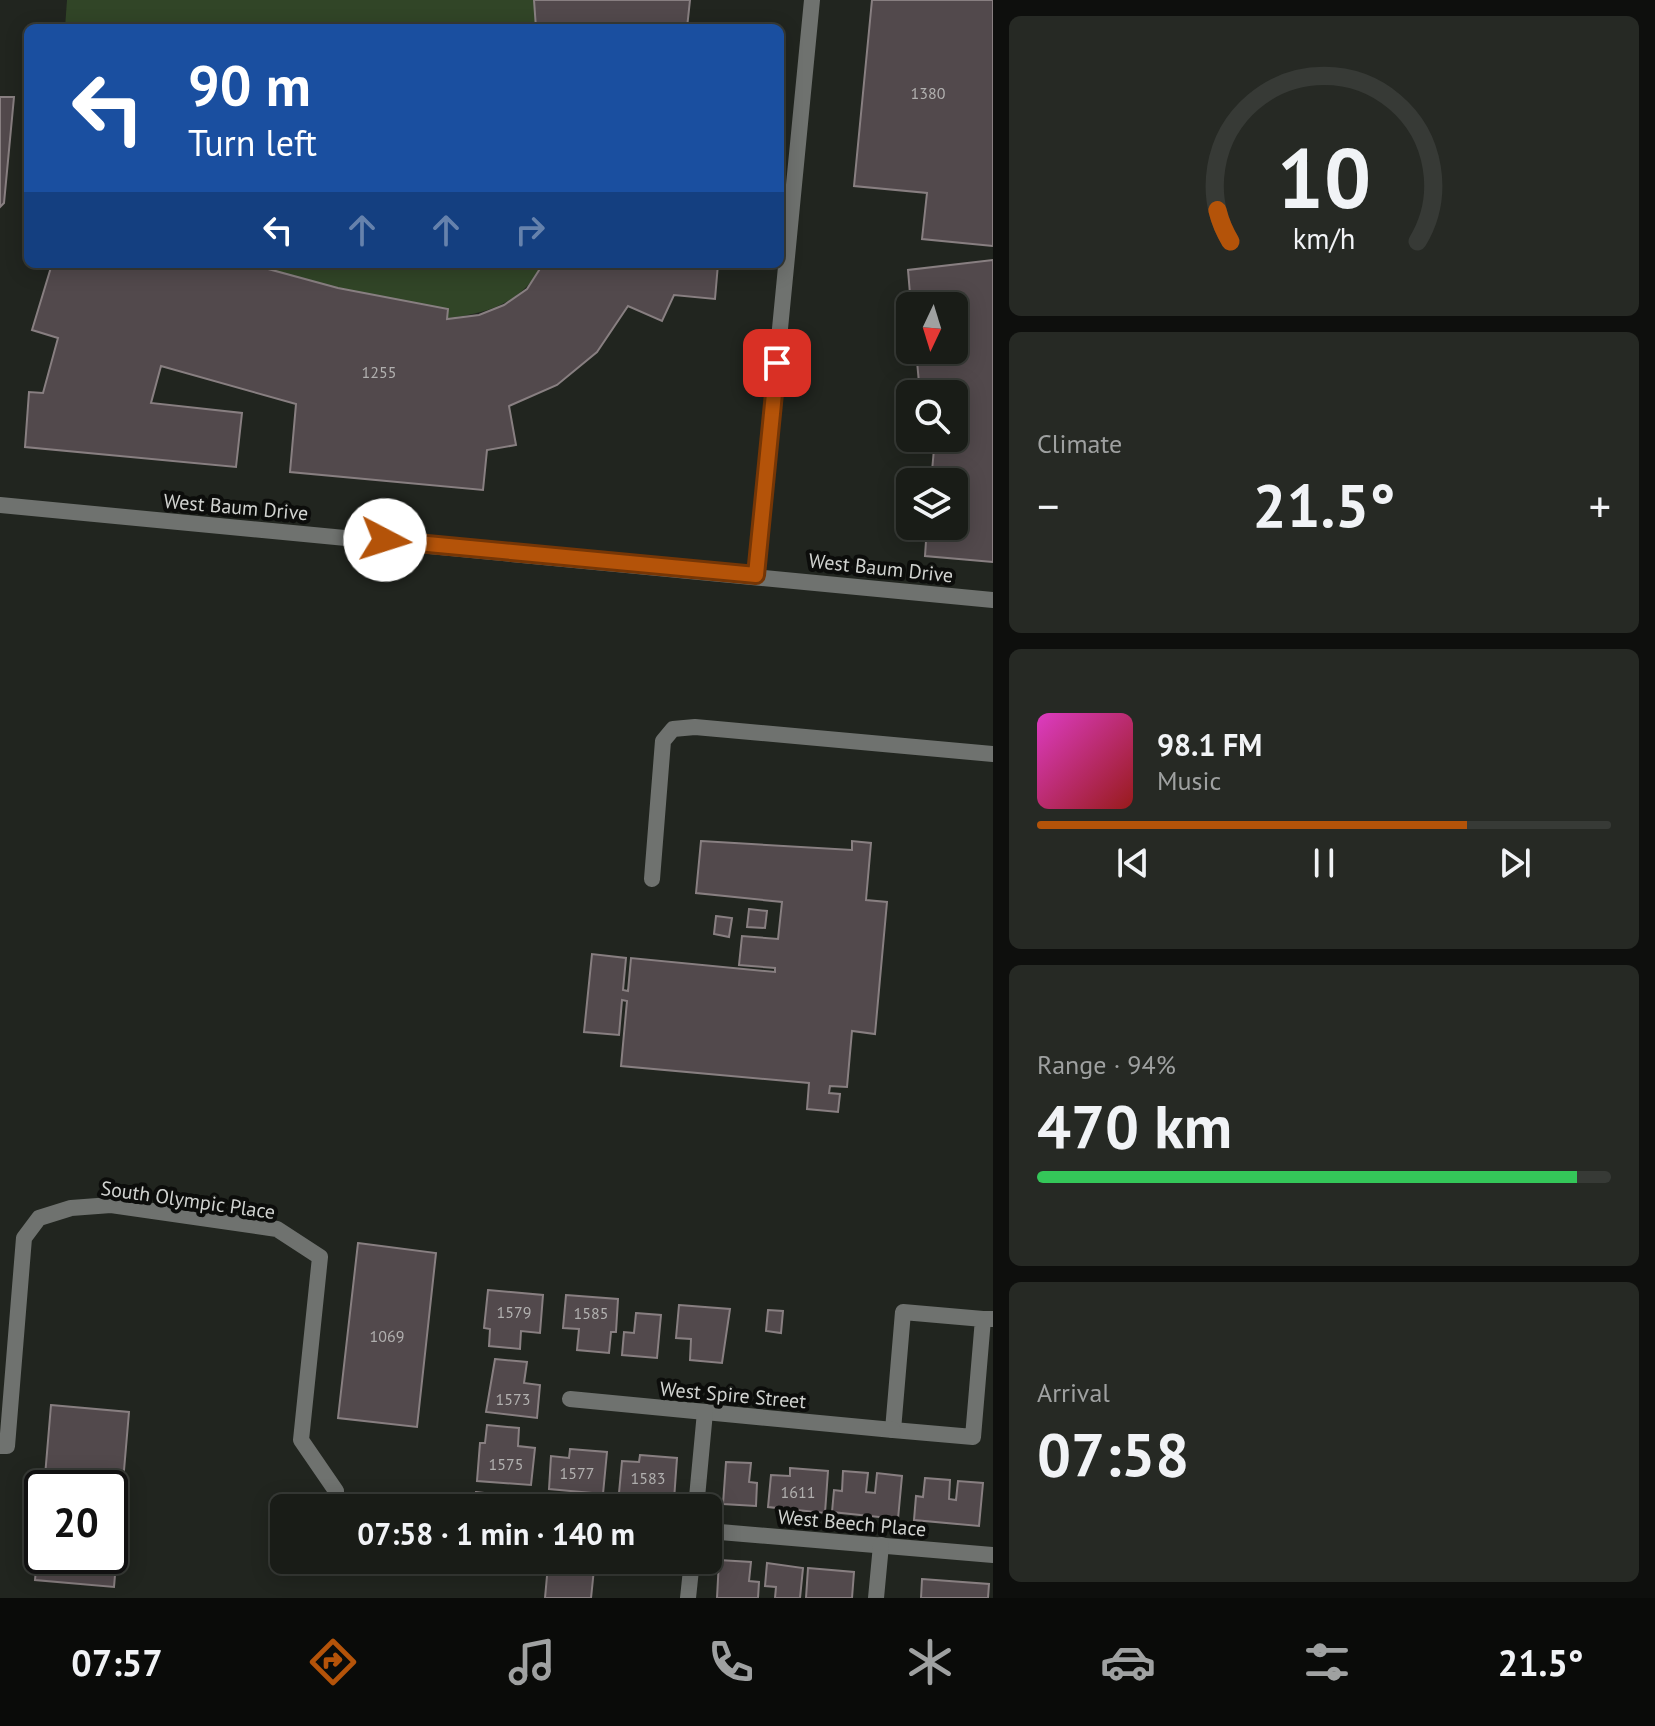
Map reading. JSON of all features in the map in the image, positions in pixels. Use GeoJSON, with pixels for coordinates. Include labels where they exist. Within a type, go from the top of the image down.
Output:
{"type":"FeatureCollection","features":[{"type":"Feature","properties":{"kind":"lane"},"geometry":{"type":"LineString","coordinates":[[756,575],[812,0]]}},
{"type":"Feature","properties":{"kind":"lane","name":"West Baum Drive"},"geometry":{"type":"LineString","coordinates":[[0,505],[993,600]]}},
{"type":"Feature","properties":{"kind":"lane"},"geometry":{"type":"LineString","coordinates":[[652,879],[663,741],[673,729],[695,727],[993,754]]}},
{"type":"Feature","properties":{"kind":"lane","name":"South Olympic Place"},"geometry":{"type":"LineString","coordinates":[[0,1446],[7,1446],[24,1238],[39,1218],[71,1208],[111,1205],[277,1229],[320,1257],[301,1440],[336,1491]]}},
{"type":"Feature","properties":{"kind":"lane","name":"West Spire Street"},"geometry":{"type":"LineString","coordinates":[[570,1399],[893,1430],[973,1437],[988,1319],[903,1312],[893,1430]]}},
{"type":"Feature","properties":{"kind":"lane"},"geometry":{"type":"LineString","coordinates":[[697,1494],[705,1412]]}},
{"type":"Feature","properties":{"kind":"lane","name":"West Beech Place"},"geometry":{"type":"LineString","coordinates":[[722,1532],[993,1555]]}},
{"type":"Feature","properties":{"kind":"lane"},"geometry":{"type":"LineString","coordinates":[[876,1598],[881,1545]]}},
{"type":"Feature","properties":{"kind":"lane"},"geometry":{"type":"LineString","coordinates":[[688,1598],[691,1574]]}},
{"type":"Feature","properties":{"kind":"green space"},"geometry":{"type":"Polygon","coordinates":[[[67,0],[534,0],[536,24],[65,24],[67,0]]]}},
{"type":"Feature","properties":{"kind":"green space"},"geometry":{"type":"Polygon","coordinates":[[[265,268],[541,268],[525,288],[503,304],[447,318],[447,309],[338,288],[265,268]]]}},
{"type":"Feature","properties":{"kind":"building"},"geometry":{"type":"Polygon","coordinates":[[[534,0],[690,0],[687,24],[536,24],[534,0]]]}},
{"type":"Feature","properties":{"kind":"building"},"geometry":{"type":"Polygon","coordinates":[[[872,0],[993,0],[993,246],[922,239],[927,193],[854,186],[872,0]]]}},
{"type":"Feature","properties":{"kind":"building"},"geometry":{"type":"Polygon","coordinates":[[[0,97],[14,97],[4,203],[0,207],[0,97]]]}},
{"type":"Feature","properties":{"kind":"building"},"geometry":{"type":"Polygon","coordinates":[[[993,260],[993,562],[925,556],[926,540],[968,540],[968,468],[932,468],[934,452],[968,452],[968,380],[919,380],[917,364],[968,364],[968,292],[910,292],[908,270],[993,260]]]}},
{"type":"Feature","properties":{"kind":"building"},"geometry":{"type":"Polygon","coordinates":[[[51,268],[265,268],[338,288],[448,309],[447,319],[479,315],[504,305],[527,289],[540,268],[718,268],[715,299],[674,295],[662,321],[628,306],[597,352],[557,385],[509,406],[516,445],[487,450],[483,490],[290,472],[296,404],[161,366],[151,403],[242,413],[236,467],[25,447],[29,392],[43,393],[58,338],[32,330],[51,268]]]}},
{"type":"Feature","properties":{"kind":"building"},"geometry":{"type":"Polygon","coordinates":[[[701,841],[852,850],[852,841],[871,843],[866,900],[887,902],[875,1034],[852,1031],[847,1087],[830,1086],[829,1093],[840,1094],[838,1112],[807,1109],[809,1083],[621,1066],[627,1001],[622,1000],[619,1035],[584,1032],[592,954],[626,958],[623,990],[628,991],[631,958],[775,972],[775,968],[739,965],[742,936],[778,939],[782,902],[696,893],[701,841]]]}},
{"type":"Feature","properties":{"kind":"building"},"geometry":{"type":"Polygon","coordinates":[[[749,909],[767,911],[765,928],[747,927],[749,909]]]}},
{"type":"Feature","properties":{"kind":"building"},"geometry":{"type":"Polygon","coordinates":[[[716,916],[732,918],[729,937],[714,934],[716,916]]]}},
{"type":"Feature","properties":{"kind":"building"},"geometry":{"type":"Polygon","coordinates":[[[358,1243],[436,1253],[417,1427],[338,1418],[358,1243]]]}},
{"type":"Feature","properties":{"kind":"building"},"geometry":{"type":"Polygon","coordinates":[[[488,1290],[543,1295],[540,1333],[521,1331],[520,1349],[489,1346],[490,1329],[484,1328],[488,1290]]]}},
{"type":"Feature","properties":{"kind":"building"},"geometry":{"type":"Polygon","coordinates":[[[566,1295],[618,1299],[616,1332],[611,1332],[609,1353],[577,1350],[579,1329],[563,1328],[566,1295]]]}},
{"type":"Feature","properties":{"kind":"building"},"geometry":{"type":"Polygon","coordinates":[[[679,1305],[730,1309],[722,1363],[690,1360],[691,1339],[676,1338],[679,1305]]]}},
{"type":"Feature","properties":{"kind":"building"},"geometry":{"type":"Polygon","coordinates":[[[768,1310],[783,1311],[781,1333],[766,1331],[768,1310]]]}},
{"type":"Feature","properties":{"kind":"building"},"geometry":{"type":"Polygon","coordinates":[[[636,1313],[661,1315],[657,1358],[622,1355],[624,1332],[634,1333],[636,1313]]]}},
{"type":"Feature","properties":{"kind":"building"},"geometry":{"type":"Polygon","coordinates":[[[495,1359],[527,1362],[524,1383],[540,1385],[537,1418],[486,1412],[495,1359]]]}},
{"type":"Feature","properties":{"kind":"building"},"geometry":{"type":"Polygon","coordinates":[[[51,1405],[129,1412],[124,1470],[46,1470],[51,1405]]]}},
{"type":"Feature","properties":{"kind":"building"},"geometry":{"type":"Polygon","coordinates":[[[487,1425],[519,1428],[518,1446],[535,1448],[531,1485],[477,1481],[480,1443],[485,1443],[487,1425]]]}},
{"type":"Feature","properties":{"kind":"building"},"geometry":{"type":"Polygon","coordinates":[[[570,1449],[607,1452],[603,1494],[549,1489],[551,1456],[569,1458],[570,1449]]]}},
{"type":"Feature","properties":{"kind":"building"},"geometry":{"type":"Polygon","coordinates":[[[640,1455],[677,1458],[674,1494],[619,1493],[622,1461],[639,1462],[640,1455]]]}},
{"type":"Feature","properties":{"kind":"building"},"geometry":{"type":"Polygon","coordinates":[[[726,1462],[751,1463],[749,1482],[757,1483],[756,1506],[723,1504],[726,1462]]]}},
{"type":"Feature","properties":{"kind":"building"},"geometry":{"type":"Polygon","coordinates":[[[790,1468],[828,1471],[825,1513],[768,1507],[771,1475],[790,1476],[790,1468]]]}},
{"type":"Feature","properties":{"kind":"building"},"geometry":{"type":"Polygon","coordinates":[[[843,1471],[868,1473],[866,1492],[875,1493],[877,1473],[902,1476],[898,1519],[832,1512],[834,1490],[842,1491],[843,1471]]]}},
{"type":"Feature","properties":{"kind":"building"},"geometry":{"type":"Polygon","coordinates":[[[925,1478],[950,1480],[949,1499],[956,1500],[958,1481],[983,1483],[979,1526],[914,1520],[916,1496],[923,1497],[925,1478]]]}},
{"type":"Feature","properties":{"kind":"building"},"geometry":{"type":"Polygon","coordinates":[[[722,1560],[751,1562],[749,1581],[759,1582],[758,1598],[717,1598],[722,1560]]]}},
{"type":"Feature","properties":{"kind":"building"},"geometry":{"type":"Polygon","coordinates":[[[767,1563],[803,1568],[800,1598],[775,1598],[776,1587],[765,1586],[767,1563]]]}},
{"type":"Feature","properties":{"kind":"building"},"geometry":{"type":"Polygon","coordinates":[[[808,1568],[854,1572],[852,1598],[806,1598],[808,1568]]]}},
{"type":"Feature","properties":{"kind":"building"},"geometry":{"type":"Polygon","coordinates":[[[36,1574],[115,1574],[114,1587],[35,1580],[36,1574]]]}},
{"type":"Feature","properties":{"kind":"building"},"geometry":{"type":"Polygon","coordinates":[[[547,1574],[593,1574],[591,1598],[545,1598],[547,1574]]]}},
{"type":"Feature","properties":{"kind":"building"},"geometry":{"type":"Polygon","coordinates":[[[922,1579],[989,1584],[988,1598],[921,1598],[922,1579]]]}},
{"type":"Feature","properties":{"kind":"route"},"geometry":{"type":"LineString","coordinates":[[385,540],[756,575],[777,363]]}}]}
